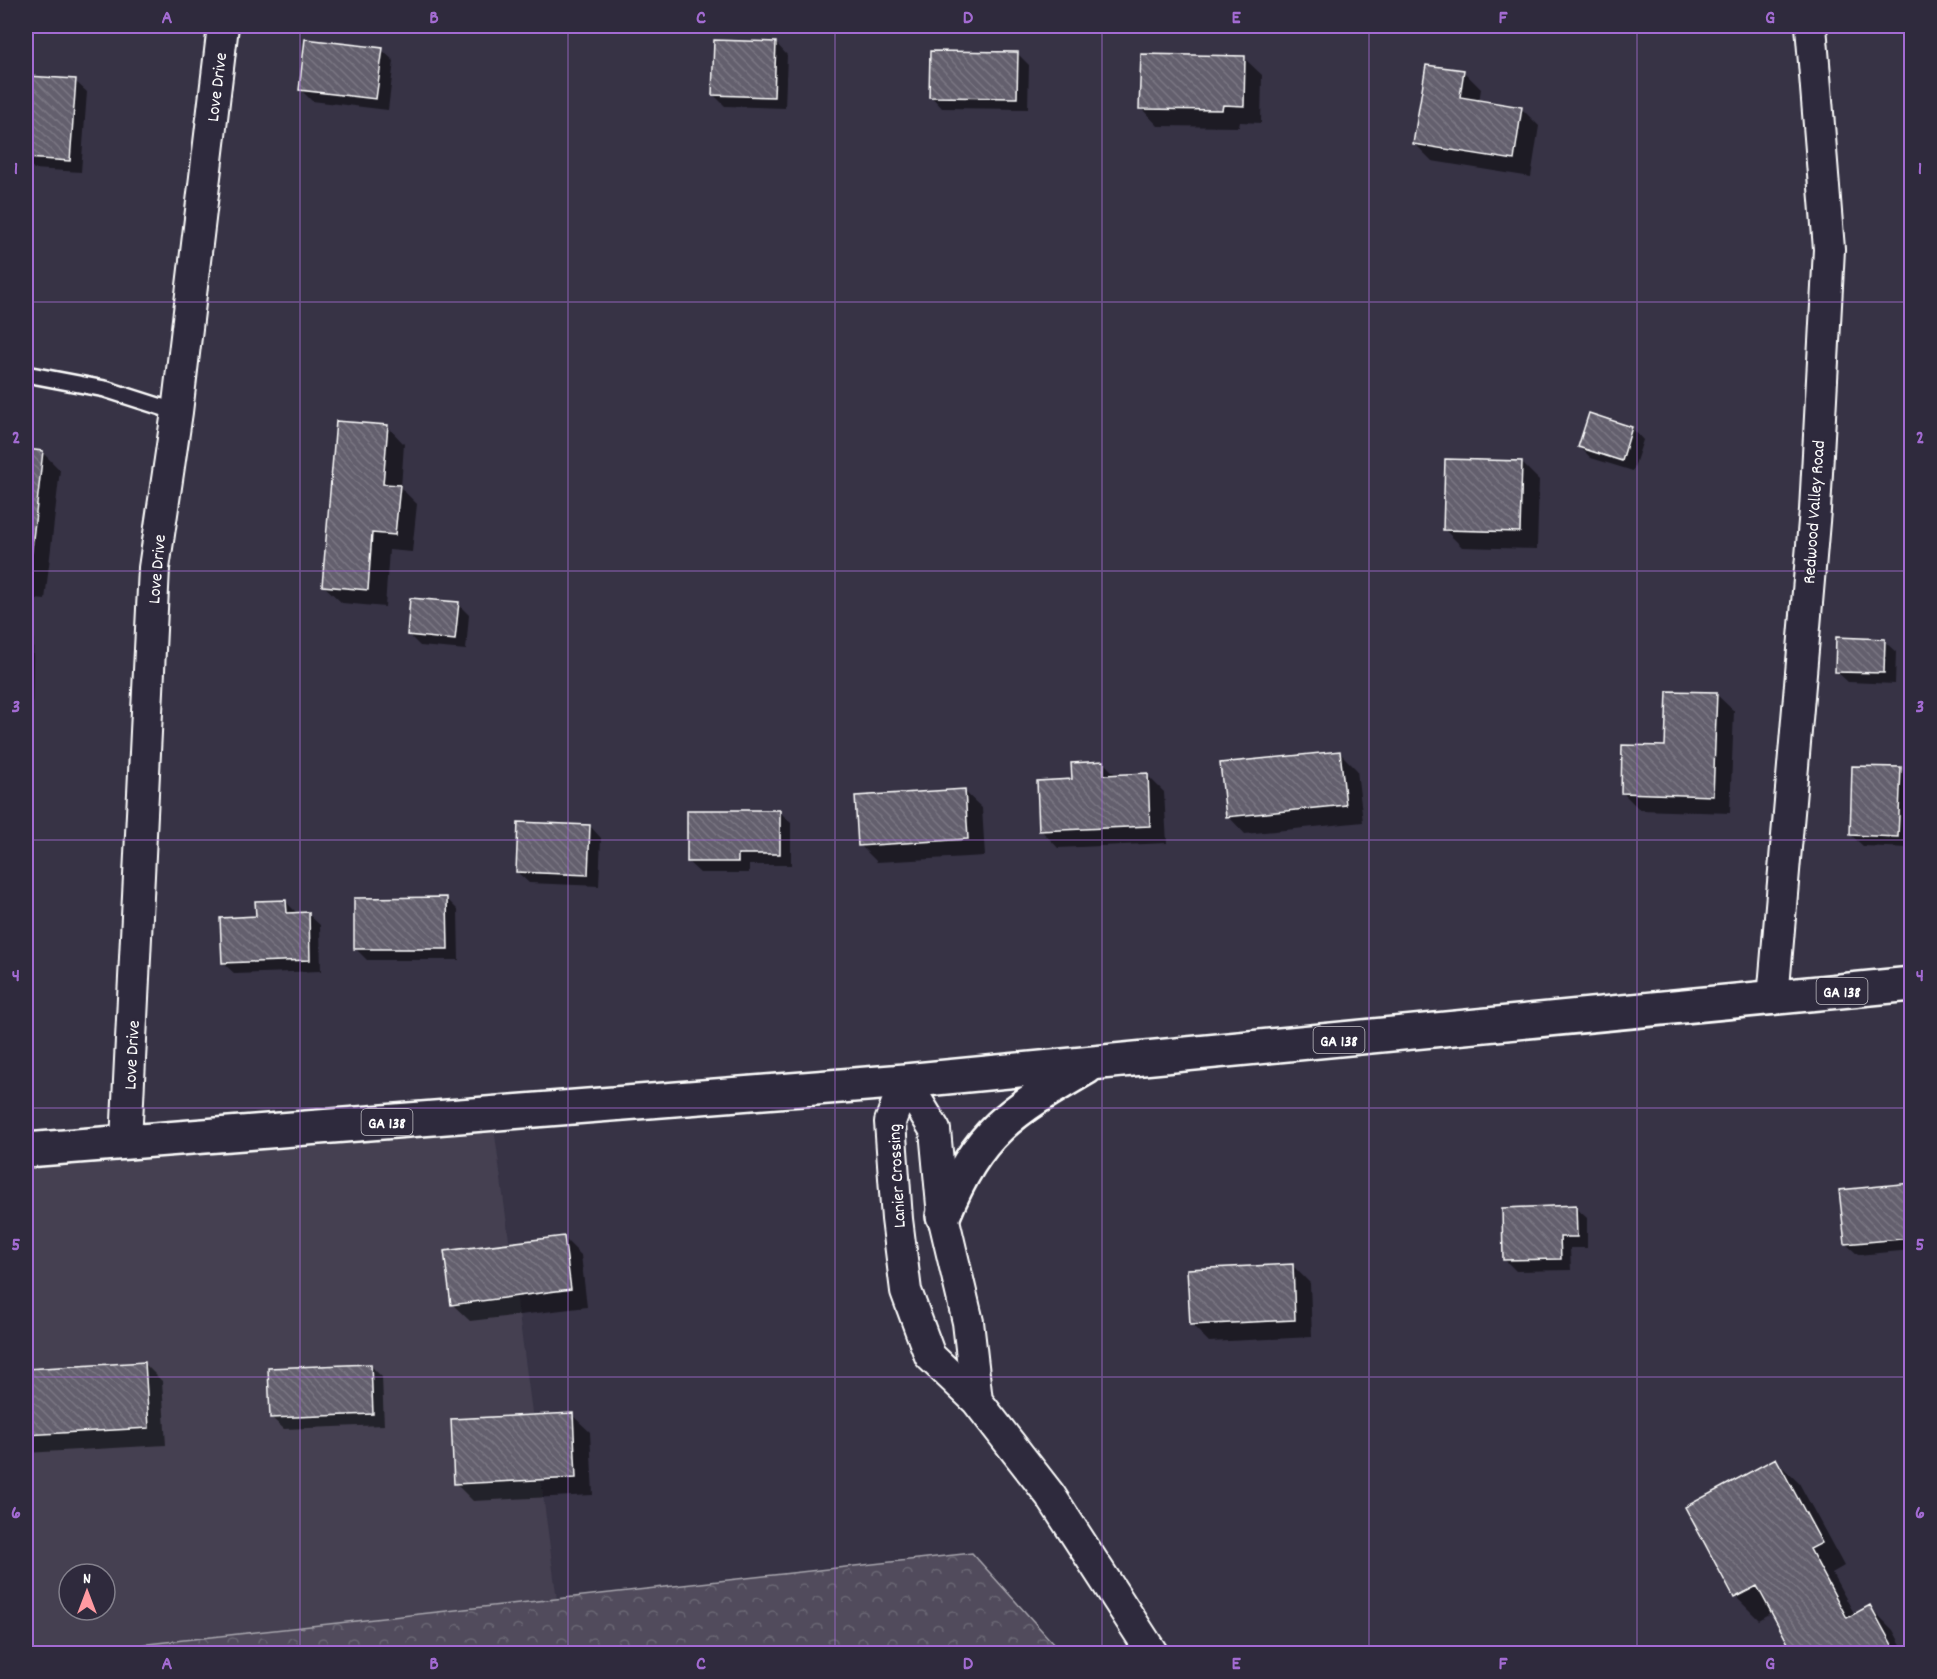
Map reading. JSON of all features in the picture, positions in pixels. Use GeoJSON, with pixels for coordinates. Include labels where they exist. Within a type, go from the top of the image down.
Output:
{"type":"FeatureCollection","features":[{"type":"Feature","properties":{"kind":"highway","name":"GA 138"},"geometry":{"type":"LineString","coordinates":[[26,1150],[127,1129],[905,1081],[1911,984]]}},
{"type":"Feature","properties":{"kind":"highway"},"geometry":{"type":"LineString","coordinates":[[943,1216],[956,1184],[990,1134],[1017,1109],[1096,1062]]}},
{"type":"Feature","properties":{"kind":"street","name":"Love Drive"},"geometry":{"type":"LineString","coordinates":[[127,1129],[154,568],[177,412],[223,26]]}},
{"type":"Feature","properties":{"kind":"street","name":"Redwood Valley Road"},"geometry":{"type":"LineString","coordinates":[[1773,999],[1815,510],[1829,249],[1811,26]]}},
{"type":"Feature","properties":{"kind":"street","name":"Lanier Crossing"},"geometry":{"type":"LineString","coordinates":[[905,1081],[935,1131],[943,1216],[968,1322],[977,1401]]}},
{"type":"Feature","properties":{"kind":"street","name":"Lanier Crossing"},"geometry":{"type":"LineString","coordinates":[[905,1081],[890,1122],[897,1219],[906,1291],[930,1356],[977,1401],[1050,1496],[1154,1653]]}},
{"type":"Feature","properties":{"kind":"lane"},"geometry":{"type":"LineString","coordinates":[[26,374],[105,389],[177,412]]}},
{"type":"Feature","properties":{"kind":"shaded area"},"geometry":{"type":"Polygon","coordinates":[[[490,1097],[557,1600],[66,1653],[26,1654],[26,1139],[490,1097]]]}},
{"type":"Feature","properties":{"kind":"green space"},"geometry":{"type":"Polygon","coordinates":[[[972,1553],[1062,1653],[66,1653],[972,1553]]]}},
{"type":"Feature","properties":{"kind":"building"},"geometry":{"type":"Polygon","coordinates":[[[305,39],[383,48],[376,99],[299,90],[305,39]]]}},
{"type":"Feature","properties":{"kind":"building"},"geometry":{"type":"Polygon","coordinates":[[[714,40],[776,42],[774,97],[712,95],[714,40]]]}},
{"type":"Feature","properties":{"kind":"building"},"geometry":{"type":"Polygon","coordinates":[[[930,51],[1018,52],[1017,98],[929,97],[930,51]]]}},
{"type":"Feature","properties":{"kind":"building"},"geometry":{"type":"Polygon","coordinates":[[[1141,54],[1245,56],[1244,106],[1223,105],[1222,110],[1139,109],[1141,54]]]}},
{"type":"Feature","properties":{"kind":"building"},"geometry":{"type":"Polygon","coordinates":[[[1426,65],[1464,70],[1460,97],[1522,107],[1514,160],[1413,144],[1426,65]]]}},
{"type":"Feature","properties":{"kind":"building"},"geometry":{"type":"Polygon","coordinates":[[[27,76],[76,79],[70,161],[26,158],[27,76]]]}},
{"type":"Feature","properties":{"kind":"building"},"geometry":{"type":"Polygon","coordinates":[[[1589,413],[1632,427],[1622,461],[1578,447],[1589,413]]]}},
{"type":"Feature","properties":{"kind":"building"},"geometry":{"type":"Polygon","coordinates":[[[336,421],[388,425],[383,484],[400,485],[395,535],[372,533],[368,590],[322,586],[336,421]]]}},
{"type":"Feature","properties":{"kind":"building"},"geometry":{"type":"Polygon","coordinates":[[[26,449],[43,451],[28,583],[26,583],[26,449]]]}},
{"type":"Feature","properties":{"kind":"building"},"geometry":{"type":"Polygon","coordinates":[[[1445,459],[1522,461],[1520,532],[1443,530],[1445,459]]]}},
{"type":"Feature","properties":{"kind":"building"},"geometry":{"type":"Polygon","coordinates":[[[410,598],[459,602],[455,640],[407,635],[410,598]]]}},
{"type":"Feature","properties":{"kind":"building"},"geometry":{"type":"Polygon","coordinates":[[[1836,637],[1885,639],[1884,673],[1835,672],[1836,637]]]}},
{"type":"Feature","properties":{"kind":"building"},"geometry":{"type":"Polygon","coordinates":[[[1667,691],[1717,692],[1713,796],[1621,793],[1622,745],[1665,746],[1667,691]]]}},
{"type":"Feature","properties":{"kind":"building"},"geometry":{"type":"Polygon","coordinates":[[[1340,751],[1346,805],[1226,817],[1220,763],[1340,751]]]}},
{"type":"Feature","properties":{"kind":"building"},"geometry":{"type":"Polygon","coordinates":[[[1104,761],[1104,775],[1148,773],[1150,826],[1039,831],[1037,781],[1072,779],[1071,763],[1104,761]]]}},
{"type":"Feature","properties":{"kind":"building"},"geometry":{"type":"Polygon","coordinates":[[[1852,766],[1901,767],[1898,837],[1850,835],[1852,766]]]}},
{"type":"Feature","properties":{"kind":"building"},"geometry":{"type":"Polygon","coordinates":[[[965,789],[968,839],[858,846],[855,796],[965,789]]]}},
{"type":"Feature","properties":{"kind":"building"},"geometry":{"type":"Polygon","coordinates":[[[687,810],[780,810],[780,854],[738,854],[738,862],[687,862],[687,810]]]}},
{"type":"Feature","properties":{"kind":"building"},"geometry":{"type":"Polygon","coordinates":[[[518,822],[590,825],[588,875],[516,872],[518,822]]]}},
{"type":"Feature","properties":{"kind":"building"},"geometry":{"type":"Polygon","coordinates":[[[447,897],[448,949],[354,949],[354,898],[447,897]]]}},
{"type":"Feature","properties":{"kind":"building"},"geometry":{"type":"Polygon","coordinates":[[[286,900],[287,913],[309,912],[310,960],[222,963],[220,918],[256,916],[255,901],[286,900]]]}},
{"type":"Feature","properties":{"kind":"building"},"geometry":{"type":"Polygon","coordinates":[[[1911,1183],[1912,1238],[1845,1244],[1839,1190],[1911,1183]]]}},
{"type":"Feature","properties":{"kind":"building"},"geometry":{"type":"Polygon","coordinates":[[[1576,1205],[1577,1237],[1560,1237],[1561,1259],[1503,1260],[1502,1208],[1576,1205]]]}},
{"type":"Feature","properties":{"kind":"building"},"geometry":{"type":"Polygon","coordinates":[[[564,1236],[571,1289],[451,1305],[444,1251],[564,1236]]]}},
{"type":"Feature","properties":{"kind":"building"},"geometry":{"type":"Polygon","coordinates":[[[1293,1264],[1295,1320],[1190,1325],[1187,1269],[1293,1264]]]}},
{"type":"Feature","properties":{"kind":"building"},"geometry":{"type":"Polygon","coordinates":[[[145,1362],[149,1428],[26,1435],[26,1369],[145,1362]]]}},
{"type":"Feature","properties":{"kind":"building"},"geometry":{"type":"Polygon","coordinates":[[[371,1364],[373,1414],[270,1418],[268,1368],[371,1364]]]}},
{"type":"Feature","properties":{"kind":"building"},"geometry":{"type":"Polygon","coordinates":[[[573,1413],[576,1478],[454,1484],[451,1419],[573,1413]]]}},
{"type":"Feature","properties":{"kind":"building"},"geometry":{"type":"Polygon","coordinates":[[[1776,1458],[1822,1543],[1810,1549],[1847,1618],[1870,1605],[1897,1654],[1779,1654],[1790,1647],[1757,1586],[1734,1598],[1685,1507],[1776,1458]]]}}]}
